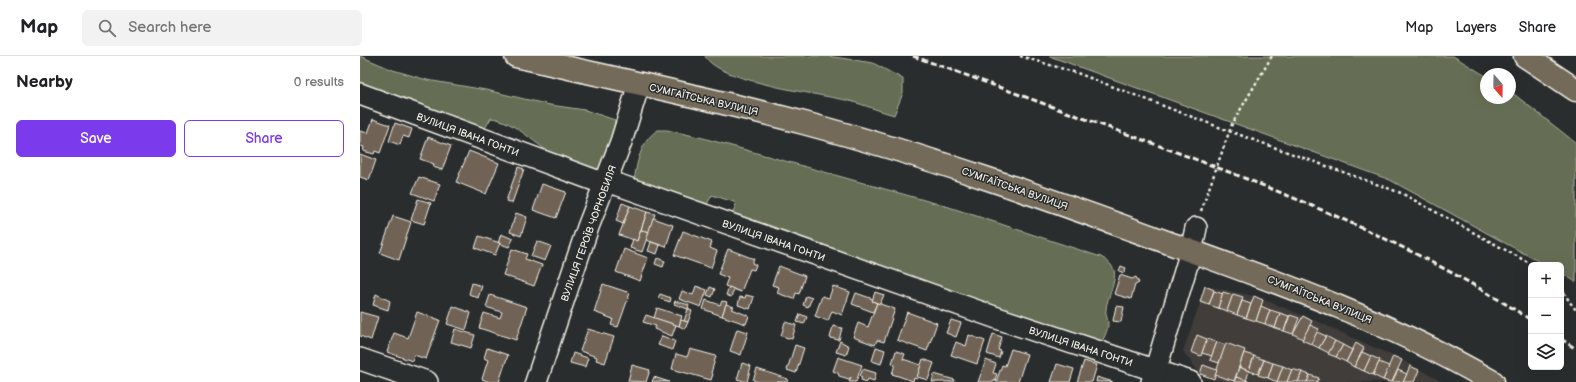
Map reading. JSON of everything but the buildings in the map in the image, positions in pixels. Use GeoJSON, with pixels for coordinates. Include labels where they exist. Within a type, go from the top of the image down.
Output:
{"type":"FeatureCollection","features":[{"type":"Feature","properties":{"kind":"main road","name":"СУМГАЇТСЬКА ВУЛИЦЯ"},"geometry":{"type":"LineString","coordinates":[[516,56],[804,123],[977,175],[1191,251],[1348,309],[1412,338],[1493,382]]}},
{"type":"Feature","properties":{"kind":"main road"},"geometry":{"type":"LineString","coordinates":[[1525,56],[1576,90]]}},
{"type":"Feature","properties":{"kind":"street","name":"ВУЛИЦЯ ГЕРОЇВ ЧОРНОБИЛЯ"},"geometry":{"type":"LineString","coordinates":[[536,382],[576,261],[625,130],[639,84]]}},
{"type":"Feature","properties":{"kind":"street","name":"ВУЛИЦЯ ІВАНА ГОНТИ"},"geometry":{"type":"LineString","coordinates":[[360,94],[568,171],[606,183],[619,185],[1000,319],[1154,376],[1190,382]]}},
{"type":"Feature","properties":{"kind":"street"},"geometry":{"type":"LineString","coordinates":[[1154,376],[1191,251],[1196,228]]}},
{"type":"Feature","properties":{"kind":"street"},"geometry":{"type":"LineString","coordinates":[[360,359],[427,382]]}},
{"type":"Feature","properties":{"kind":"path"},"geometry":{"type":"LineString","coordinates":[[1020,56],[1077,73],[1229,131],[1401,193],[1528,262]]}},
{"type":"Feature","properties":{"kind":"path"},"geometry":{"type":"LineString","coordinates":[[1196,228],[1229,131],[1272,56]]}},
{"type":"Feature","properties":{"kind":"path"},"geometry":{"type":"LineString","coordinates":[[1564,292],[1576,310]]}},
{"type":"Feature","properties":{"kind":"shaded area"},"geometry":{"type":"Polygon","coordinates":[[[1206,286],[1254,296],[1310,318],[1402,360],[1442,382],[1222,382],[1200,374],[1183,351],[1206,286]]]}},
{"type":"Feature","properties":{"kind":"green space"},"geometry":{"type":"Polygon","coordinates":[[[360,56],[393,70],[427,80],[486,90],[550,105],[585,110],[615,120],[607,155],[602,168],[599,172],[559,158],[518,129],[500,120],[491,118],[484,130],[360,89],[360,56]]]}},
{"type":"Feature","properties":{"kind":"green space"},"geometry":{"type":"Polygon","coordinates":[[[705,56],[828,56],[873,63],[903,79],[903,93],[894,115],[850,101],[795,91],[749,80],[729,73],[714,65],[705,56]]]}},
{"type":"Feature","properties":{"kind":"green space"},"geometry":{"type":"Polygon","coordinates":[[[1049,56],[1453,56],[1480,72],[1480,104],[1516,104],[1516,96],[1576,143],[1576,282],[1564,275],[1564,262],[1540,262],[1390,180],[1049,56]]]}},
{"type":"Feature","properties":{"kind":"green space"},"geometry":{"type":"Polygon","coordinates":[[[658,130],[667,130],[703,138],[949,207],[1101,257],[1111,265],[1115,275],[1107,304],[1106,313],[1108,324],[1104,337],[1100,344],[732,215],[736,204],[734,202],[712,195],[706,206],[634,183],[636,168],[643,146],[652,134],[658,130]]]}},
{"type":"Feature","properties":{"kind":"railway"},"geometry":{"type":"LineString","coordinates":[[913,56],[1221,169],[1328,212],[1432,262],[1528,318]]}},
{"type":"Feature","properties":{"kind":"railway"},"geometry":{"type":"LineString","coordinates":[[1564,341],[1576,349]]}}]}
